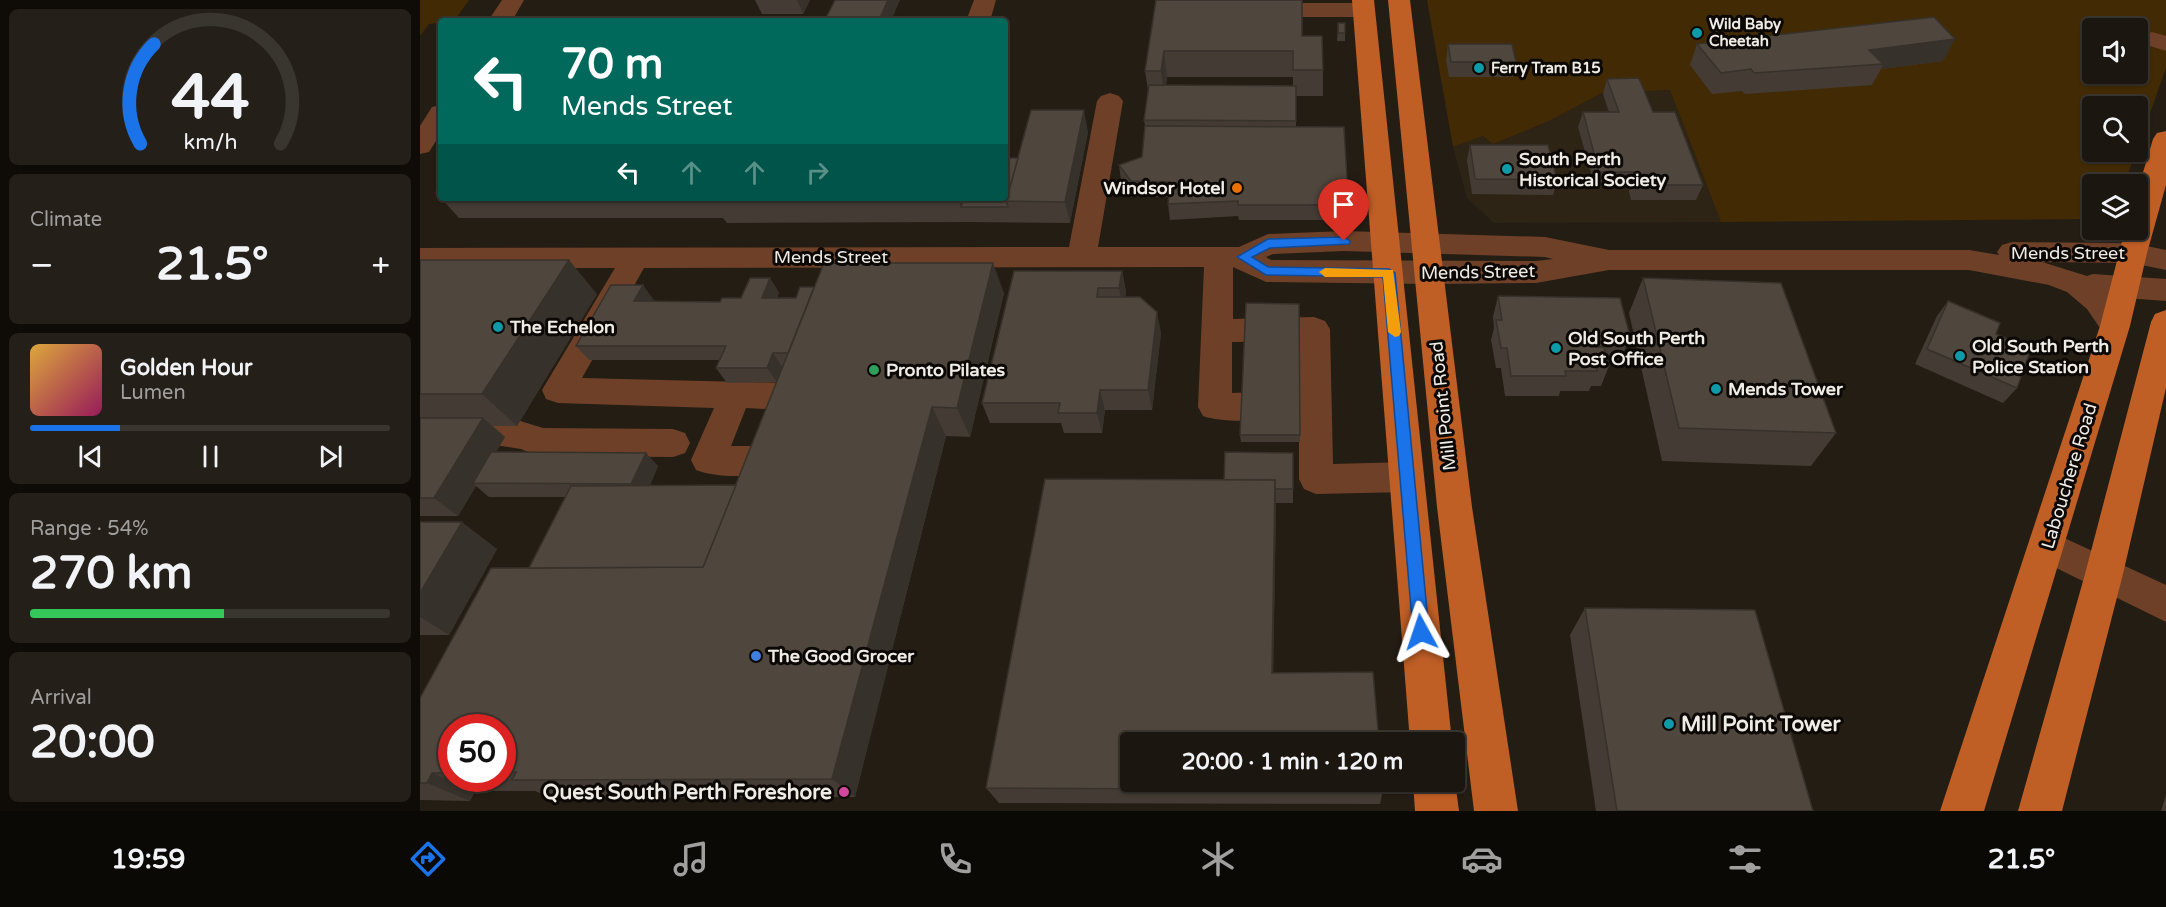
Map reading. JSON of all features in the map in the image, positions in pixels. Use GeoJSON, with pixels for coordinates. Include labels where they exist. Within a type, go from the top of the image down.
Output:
{"type":"FeatureCollection","features":[{"type":"Feature","properties":{"kind":"main road","name":"Mill Point Road"},"geometry":{"type":"LineString","coordinates":[[1399,0],[1479,707],[1496,811]]}},
{"type":"Feature","properties":{"kind":"main road"},"geometry":{"type":"LineString","coordinates":[[1363,5],[1430,732]]}},
{"type":"Feature","properties":{"kind":"main road","name":"Labouchere Road"},"geometry":{"type":"LineString","coordinates":[[1962,811],[2115,326],[2132,253],[2160,178],[2166,139]]}},
{"type":"Feature","properties":{"kind":"main road"},"geometry":{"type":"LineString","coordinates":[[2040,811],[2104,574],[2166,322]]}},
{"type":"Feature","properties":{"kind":"main road"},"geometry":{"type":"LineString","coordinates":[[1435,792],[1437,811]]}},
{"type":"Feature","properties":{"kind":"street"},"geometry":{"type":"LineString","coordinates":[[502,18],[513,0]]}},
{"type":"Feature","properties":{"kind":"street"},"geometry":{"type":"LineString","coordinates":[[979,18],[984,0]]}},
{"type":"Feature","properties":{"kind":"street"},"geometry":{"type":"LineString","coordinates":[[1209,0],[1211,4],[1225,10],[1363,5]]}},
{"type":"Feature","properties":{"kind":"street"},"geometry":{"type":"LineString","coordinates":[[1082,256],[1110,101]]}},
{"type":"Feature","properties":{"kind":"street"},"geometry":{"type":"LineString","coordinates":[[420,146],[438,118]]}},
{"type":"Feature","properties":{"kind":"street","name":"Mends Street"},"geometry":{"type":"LineString","coordinates":[[1969,260],[2005,252],[2132,253],[2166,260]]}},
{"type":"Feature","properties":{"kind":"street"},"geometry":{"type":"LineString","coordinates":[[636,257],[558,390],[736,394],[732,405],[708,460],[763,460],[788,396],[742,396],[730,395],[683,394],[636,394]]}},
{"type":"Feature","properties":{"kind":"street"},"geometry":{"type":"LineString","coordinates":[[1231,257],[1217,331],[1215,407],[1315,403]]}},
{"type":"Feature","properties":{"kind":"street","name":"Mends Street"},"geometry":{"type":"LineString","coordinates":[[420,258],[1231,257],[1266,271],[1388,258],[1428,259],[1536,272],[1609,260],[1969,260],[2054,275],[2078,284],[2166,290]]}},
{"type":"Feature","properties":{"kind":"street","name":"Mends Street"},"geometry":{"type":"LineString","coordinates":[[2078,284],[2098,301],[2115,326]]}},
{"type":"Feature","properties":{"kind":"street"},"geometry":{"type":"LineString","coordinates":[[1217,331],[1314,329],[1316,479],[1407,477]]}},
{"type":"Feature","properties":{"kind":"street"},"geometry":{"type":"LineString","coordinates":[[420,433],[517,432],[533,437],[538,442],[673,443]]}},
{"type":"Feature","properties":{"kind":"street"},"geometry":{"type":"LineString","coordinates":[[2047,546],[2166,604]]}},
{"type":"Feature","properties":{"kind":"shaded area"},"geometry":{"type":"Polygon","coordinates":[[[420,0],[469,0],[456,18],[438,18],[438,23],[429,24],[420,36],[420,0]]]}},
{"type":"Feature","properties":{"kind":"shaded area"},"geometry":{"type":"Polygon","coordinates":[[[1427,0],[2166,0],[2166,68],[2148,119],[2148,96],[2082,96],[2082,162],[2132,162],[2128,174],[2082,174],[2082,219],[1721,222],[1670,90],[1602,93],[1549,121],[1493,144],[1483,136],[1453,147],[1427,0]]]}},
{"type":"Feature","properties":{"kind":"shaded area"},"geometry":{"type":"Polygon","coordinates":[[[1670,90],[1721,222],[1494,223],[1467,198],[1453,147],[1483,136],[1493,144],[1549,121],[1602,93],[1670,90]]]}},
{"type":"Feature","properties":{"kind":"building"},"geometry":{"type":"Polygon","coordinates":[[[835,0],[888,0],[880,18],[826,18],[835,0]]]}},
{"type":"Feature","properties":{"kind":"building"},"geometry":{"type":"Polygon","coordinates":[[[1156,0],[1302,0],[1302,36],[1322,36],[1323,70],[1293,70],[1293,51],[1164,51],[1161,71],[1145,71],[1156,0]]]}},
{"type":"Feature","properties":{"kind":"building"},"geometry":{"type":"Polygon","coordinates":[[[1934,17],[1955,39],[1869,50],[1883,64],[1754,73],[1751,69],[1721,73],[1697,44],[1934,17]]]}},
{"type":"Feature","properties":{"kind":"building"},"geometry":{"type":"Polygon","coordinates":[[[1338,23],[1345,23],[1345,33],[1338,33],[1338,23]]]}},
{"type":"Feature","properties":{"kind":"building"},"geometry":{"type":"Polygon","coordinates":[[[1448,44],[1512,44],[1516,62],[1451,62],[1448,44]]]}},
{"type":"Feature","properties":{"kind":"building"},"geometry":{"type":"Polygon","coordinates":[[[1639,78],[1653,112],[1675,112],[1703,185],[1637,185],[1633,172],[1599,172],[1583,112],[1619,112],[1607,79],[1639,78]]]}},
{"type":"Feature","properties":{"kind":"building"},"geometry":{"type":"Polygon","coordinates":[[[1149,85],[1296,86],[1296,121],[1144,120],[1149,85]]]}},
{"type":"Feature","properties":{"kind":"building"},"geometry":{"type":"Polygon","coordinates":[[[1031,110],[1084,110],[1065,202],[1006,201],[1008,201],[1031,110]]]}},
{"type":"Feature","properties":{"kind":"building","name":"Windsor Hotel"},"geometry":{"type":"Polygon","coordinates":[[[1145,126],[1344,127],[1348,195],[1335,205],[1238,205],[1238,201],[1168,204],[1170,182],[1131,181],[1119,165],[1142,157],[1145,126]]]}},
{"type":"Feature","properties":{"kind":"building"},"geometry":{"type":"Polygon","coordinates":[[[1470,145],[1548,145],[1557,180],[1475,179],[1470,145]]]}},
{"type":"Feature","properties":{"kind":"building"},"geometry":{"type":"Polygon","coordinates":[[[1008,158],[1018,158],[1008,194],[1008,158]]]}},
{"type":"Feature","properties":{"kind":"building"},"geometry":{"type":"Polygon","coordinates":[[[963,201],[1006,201],[1008,207],[961,207],[963,201]]]}},
{"type":"Feature","properties":{"kind":"building"},"geometry":{"type":"Polygon","coordinates":[[[420,260],[569,260],[482,394],[420,394],[420,260]]]}},
{"type":"Feature","properties":{"kind":"building"},"geometry":{"type":"Polygon","coordinates":[[[824,263],[993,263],[957,408],[932,407],[832,779],[516,780],[516,714],[438,714],[438,773],[432,773],[427,783],[420,783],[420,698],[491,568],[703,567],[824,263]]]}},
{"type":"Feature","properties":{"kind":"building"},"geometry":{"type":"Polygon","coordinates":[[[1014,271],[1122,271],[1119,288],[1098,288],[1097,297],[1140,297],[1157,312],[1148,390],[1100,390],[1097,413],[1058,413],[1060,403],[982,403],[1014,271]]]}},
{"type":"Feature","properties":{"kind":"building"},"geometry":{"type":"Polygon","coordinates":[[[750,278],[770,278],[762,298],[796,298],[800,287],[814,287],[788,353],[773,353],[767,368],[716,368],[726,346],[576,346],[611,285],[643,285],[634,301],[720,302],[722,298],[741,298],[750,278]]]}},
{"type":"Feature","properties":{"kind":"building"},"geometry":{"type":"Polygon","coordinates":[[[1643,278],[1781,283],[1836,433],[1679,428],[1643,278]]]}},
{"type":"Feature","properties":{"kind":"building","name":"Old South Perth Post Office"},"geometry":{"type":"Polygon","coordinates":[[[1498,296],[1620,298],[1630,336],[1589,336],[1591,347],[1604,347],[1609,366],[1596,366],[1597,371],[1565,371],[1566,376],[1511,376],[1507,348],[1501,348],[1496,320],[1502,320],[1498,296]]]}},
{"type":"Feature","properties":{"kind":"building"},"geometry":{"type":"Polygon","coordinates":[[[1948,301],[2000,323],[1996,334],[2031,349],[2017,388],[1927,349],[1948,301]]]}},
{"type":"Feature","properties":{"kind":"building"},"geometry":{"type":"Polygon","coordinates":[[[1246,303],[1299,304],[1300,435],[1240,435],[1246,303]]]}},
{"type":"Feature","properties":{"kind":"building"},"geometry":{"type":"Polygon","coordinates":[[[420,418],[483,418],[434,498],[420,498],[420,418]]]}},
{"type":"Feature","properties":{"kind":"building"},"geometry":{"type":"Polygon","coordinates":[[[491,452],[646,453],[631,484],[473,483],[491,452]]]}},
{"type":"Feature","properties":{"kind":"building"},"geometry":{"type":"Polygon","coordinates":[[[1225,452],[1293,453],[1293,489],[1275,489],[1275,480],[1224,480],[1225,452]]]}},
{"type":"Feature","properties":{"kind":"building"},"geometry":{"type":"Polygon","coordinates":[[[1045,479],[1275,480],[1272,673],[1373,672],[1378,732],[1120,732],[1120,789],[986,788],[1045,479]]]}},
{"type":"Feature","properties":{"kind":"building"},"geometry":{"type":"Polygon","coordinates":[[[736,485],[703,567],[529,568],[571,486],[736,485]]]}},
{"type":"Feature","properties":{"kind":"building"},"geometry":{"type":"Polygon","coordinates":[[[420,522],[462,522],[420,593],[420,522]]]}},
{"type":"Feature","properties":{"kind":"building","name":"Mill Point Tower"},"geometry":{"type":"Polygon","coordinates":[[[1585,608],[1755,610],[1813,811],[1617,811],[1585,608]]]}},
{"type":"Feature","properties":{"kind":"slow traffic"},"geometry":{"type":"LineString","coordinates":[[1325,272],[1389,273],[1395,332]]}},
{"type":"Feature","properties":{"kind":"place","name":"Wild Baby Cheetah"},"geometry":{"type":"Point","coordinates":[1697,33]}},
{"type":"Feature","properties":{"kind":"place","name":"Ferry Tram B15"},"geometry":{"type":"Point","coordinates":[1479,68]}},
{"type":"Feature","properties":{"kind":"place","name":"South Perth Historical Society"},"geometry":{"type":"Point","coordinates":[1507,169]}},
{"type":"Feature","properties":{"kind":"place","name":"Windsor Hotel"},"geometry":{"type":"Point","coordinates":[1237,188]}},
{"type":"Feature","properties":{"kind":"place","name":"The Echelon"},"geometry":{"type":"Point","coordinates":[498,327]}},
{"type":"Feature","properties":{"kind":"place","name":"Old South Perth Post Office"},"geometry":{"type":"Point","coordinates":[1556,348]}},
{"type":"Feature","properties":{"kind":"place","name":"Old South Perth Police Station"},"geometry":{"type":"Point","coordinates":[1960,356]}},
{"type":"Feature","properties":{"kind":"place","name":"Pronto Pilates"},"geometry":{"type":"Point","coordinates":[874,370]}},
{"type":"Feature","properties":{"kind":"place","name":"Mends Tower"},"geometry":{"type":"Point","coordinates":[1716,389]}},
{"type":"Feature","properties":{"kind":"place","name":"The Good Grocer"},"geometry":{"type":"Point","coordinates":[756,656]}},
{"type":"Feature","properties":{"kind":"place","name":"Mill Point Tower"},"geometry":{"type":"Point","coordinates":[1669,724]}},
{"type":"Feature","properties":{"kind":"place","name":"Quest South Perth Foreshore"},"geometry":{"type":"Point","coordinates":[844,792]}},
{"type":"Feature","properties":{"kind":"route"},"geometry":{"type":"LineString","coordinates":[[1344,241],[1268,244],[1243,257],[1266,271],[1389,273],[1421,632]]}}]}
